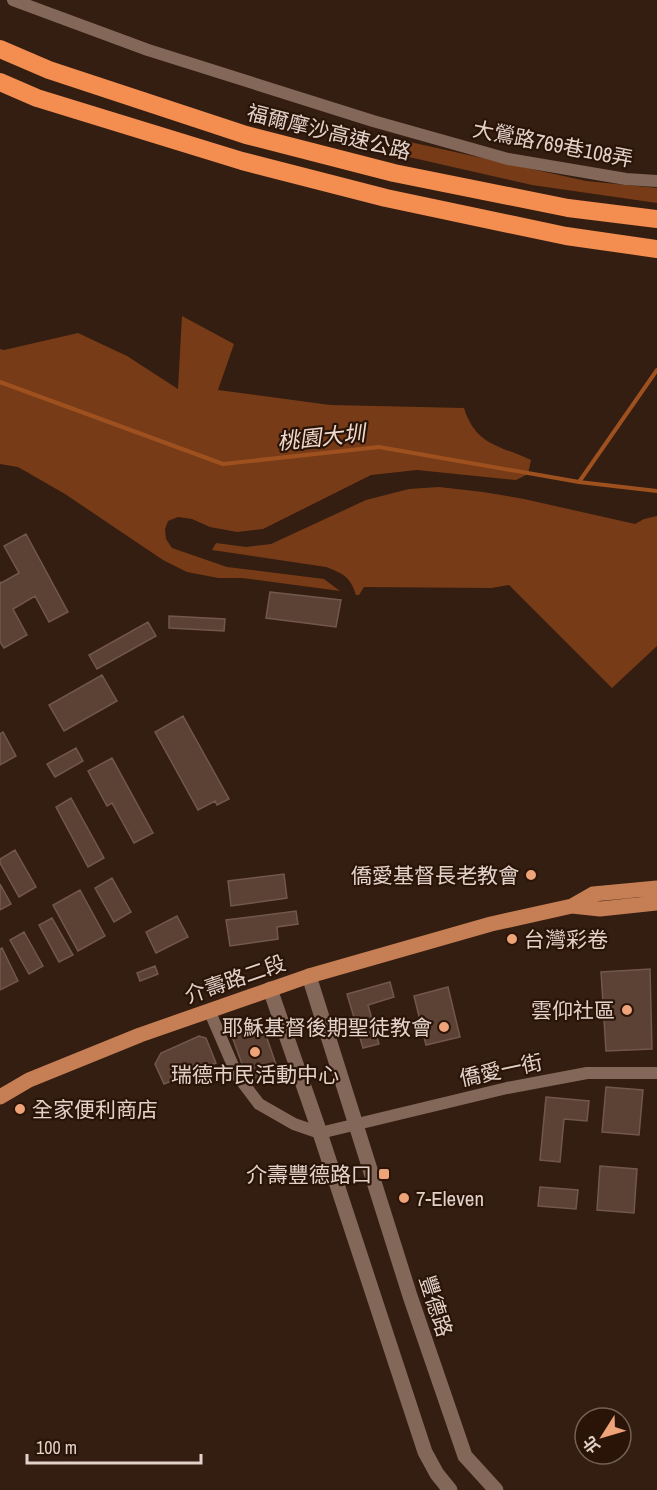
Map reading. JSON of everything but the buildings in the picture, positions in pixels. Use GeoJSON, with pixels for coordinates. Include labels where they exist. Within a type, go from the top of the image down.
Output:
{"type":"FeatureCollection","features":[{"type":"Feature","properties":{"kind":"highway","name":"福爾摩沙高速公路"},"geometry":{"type":"LineString","coordinates":[[0,50],[49,70],[246,135],[314,153],[394,173],[568,208],[657,219]]}},
{"type":"Feature","properties":{"kind":"highway"},"geometry":{"type":"LineString","coordinates":[[0,82],[38,98],[242,161],[386,198],[566,236],[657,249]]}},
{"type":"Feature","properties":{"kind":"main road"},"geometry":{"type":"LineString","coordinates":[[572,906],[592,894],[657,888]]}},
{"type":"Feature","properties":{"kind":"main road"},"geometry":{"type":"LineString","coordinates":[[572,906],[600,909],[657,903]]}},
{"type":"Feature","properties":{"kind":"main road","name":"介壽路二段"},"geometry":{"type":"LineString","coordinates":[[0,1097],[29,1080],[140,1035],[270,989],[491,924],[572,906]]}},
{"type":"Feature","properties":{"kind":"main road","name":"豐德路"},"geometry":{"type":"LineString","coordinates":[[309,976],[410,1296],[465,1456],[496,1490]]}},
{"type":"Feature","properties":{"kind":"main road"},"geometry":{"type":"LineString","coordinates":[[270,989],[425,1452],[437,1474],[450,1490]]}},
{"type":"Feature","properties":{"kind":"street","name":"大鶯路769巷108弄"},"geometry":{"type":"LineString","coordinates":[[13,0],[148,50],[373,121],[508,159],[626,179],[657,181]]}},
{"type":"Feature","properties":{"kind":"street"},"geometry":{"type":"LineString","coordinates":[[209,1010],[237,1075],[259,1104],[294,1124],[320,1133],[355,1124]]}},
{"type":"Feature","properties":{"kind":"street","name":"僑愛一街"},"geometry":{"type":"LineString","coordinates":[[355,1124],[507,1088],[587,1073],[657,1073]]}},
{"type":"Feature","properties":{"kind":"shaded area"},"geometry":{"type":"Polygon","coordinates":[[[401,140],[586,181],[657,188],[657,203],[532,185],[400,155],[401,140]]]}},
{"type":"Feature","properties":{"kind":"shaded area"},"geometry":{"type":"Polygon","coordinates":[[[182,316],[234,344],[218,390],[330,405],[464,408],[469,421],[482,437],[490,443],[531,460],[528,474],[516,480],[417,470],[371,475],[263,529],[237,532],[210,527],[192,519],[178,517],[168,521],[165,529],[166,539],[172,548],[227,567],[324,579],[340,591],[242,578],[218,578],[187,572],[163,560],[65,494],[18,467],[0,464],[0,349],[78,333],[127,356],[178,389],[182,316]]]}},
{"type":"Feature","properties":{"kind":"shaded area"},"geometry":{"type":"Polygon","coordinates":[[[439,487],[524,499],[635,524],[657,516],[657,646],[612,688],[509,585],[491,588],[364,587],[359,595],[356,595],[345,576],[326,567],[212,550],[216,543],[246,547],[271,544],[366,500],[409,489],[439,487]]]}},
{"type":"Feature","properties":{"kind":"waterway"},"geometry":{"type":"LineString","coordinates":[[579,482],[657,370]]}},
{"type":"Feature","properties":{"kind":"waterway","name":"桃園大圳"},"geometry":{"type":"LineString","coordinates":[[0,382],[223,464],[379,447],[579,482],[657,491]]}},
{"type":"Feature","properties":{"kind":"place","name":"僑愛基督長老教會"},"geometry":{"type":"Point","coordinates":[531,875]}},
{"type":"Feature","properties":{"kind":"place","name":"台灣彩卷"},"geometry":{"type":"Point","coordinates":[512,939]}},
{"type":"Feature","properties":{"kind":"place","name":"雲仰社區"},"geometry":{"type":"Point","coordinates":[627,1010]}},
{"type":"Feature","properties":{"kind":"place","name":"耶穌基督後期聖徒教會"},"geometry":{"type":"Point","coordinates":[444,1027]}},
{"type":"Feature","properties":{"kind":"place","name":"瑞德市民活動中心"},"geometry":{"type":"Point","coordinates":[255,1052]}},
{"type":"Feature","properties":{"kind":"place","name":"全家便利商店"},"geometry":{"type":"Point","coordinates":[20,1109]}},
{"type":"Feature","properties":{"kind":"place","name":"介壽豐德路口"},"geometry":{"type":"Point","coordinates":[384,1174]}},
{"type":"Feature","properties":{"kind":"place","name":"7-Eleven"},"geometry":{"type":"Point","coordinates":[404,1198]}}]}
